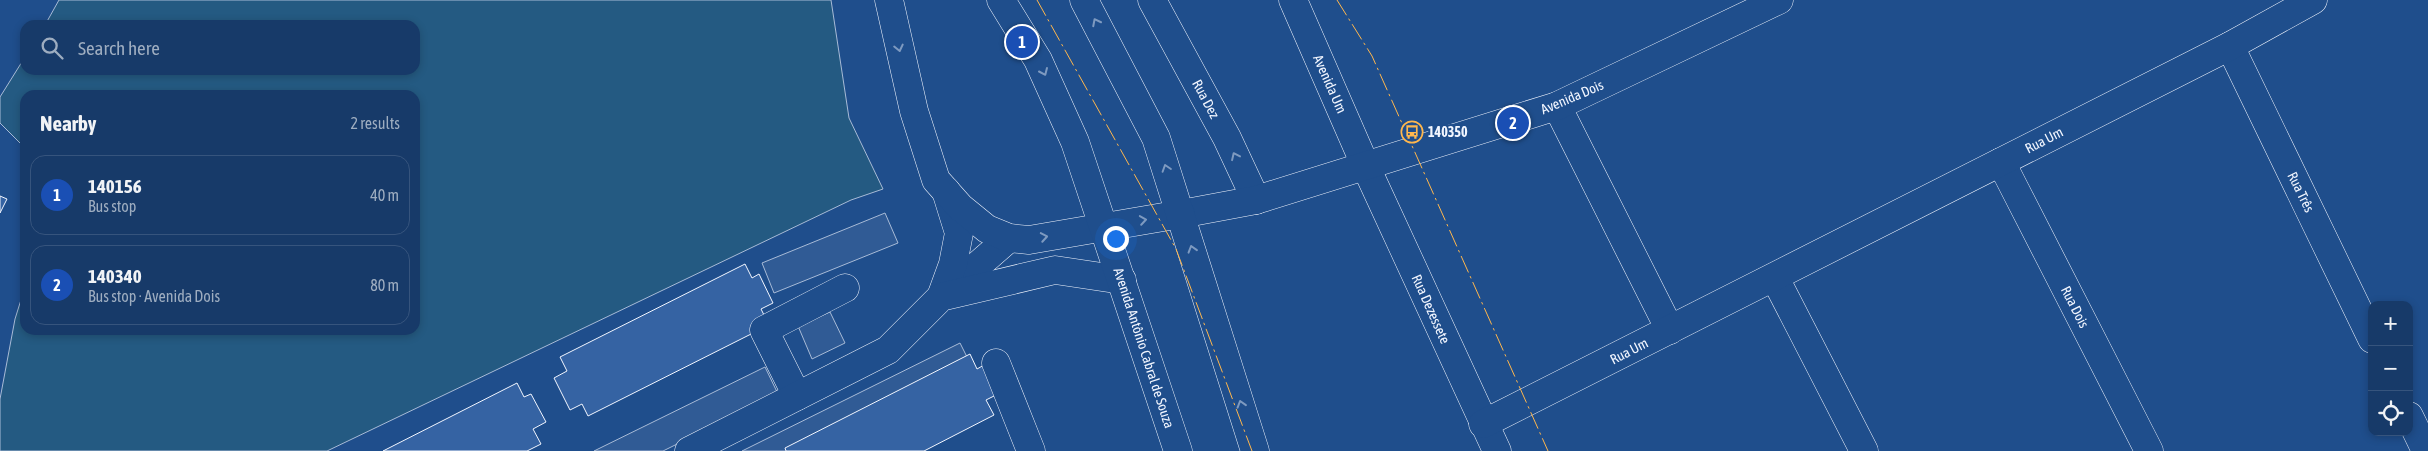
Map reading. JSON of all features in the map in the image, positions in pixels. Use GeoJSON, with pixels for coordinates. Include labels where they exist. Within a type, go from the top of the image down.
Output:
{"type":"FeatureCollection","features":[{"type":"Feature","properties":{"kind":"main road"},"geometry":{"type":"LineString","coordinates":[[689,451],[888,350],[941,297],[1009,238],[987,229],[960,207],[936,180],[914,112],[889,0]]}},
{"type":"Feature","properties":{"kind":"main road","name":"Avenida Antônio Cabral de Souza"},"geometry":{"type":"LineString","coordinates":[[1001,0],[1038,60],[1075,142],[1178,451]]}},
{"type":"Feature","properties":{"kind":"main road"},"geometry":{"type":"LineString","coordinates":[[1084,0],[1156,138],[1255,451]]}},
{"type":"Feature","properties":{"kind":"main road","name":"Rua Dez"},"geometry":{"type":"LineString","coordinates":[[1152,0],[1227,138],[1256,200]]}},
{"type":"Feature","properties":{"kind":"main road","name":"Avenida Um"},"geometry":{"type":"LineString","coordinates":[[1293,0],[1366,167]]}},
{"type":"Feature","properties":{"kind":"main road","name":"Avenida Dois"},"geometry":{"type":"LineString","coordinates":[[1009,238],[1029,240],[1256,200],[1366,167],[1557,106],[1778,0]]}},
{"type":"Feature","properties":{"kind":"main road","name":"Rua Um"},"geometry":{"type":"LineString","coordinates":[[1483,424],[1775,278],[2230,46],[2313,0]]}},
{"type":"Feature","properties":{"kind":"main road","name":"Rua Três"},"geometry":{"type":"LineString","coordinates":[[2230,46],[2368,331]]}},
{"type":"Feature","properties":{"kind":"main road"},"geometry":{"type":"LineString","coordinates":[[1557,106],[1670,330]]}},
{"type":"Feature","properties":{"kind":"main road","name":"Rua Dois"},"geometry":{"type":"LineString","coordinates":[[2000,162],[2149,451]]}},
{"type":"Feature","properties":{"kind":"main road","name":"Rua Dezessete"},"geometry":{"type":"LineString","coordinates":[[1366,167],[1497,451]]}},
{"type":"Feature","properties":{"kind":"main road"},"geometry":{"type":"LineString","coordinates":[[941,297],[953,264],[959,233],[946,191]]}},
{"type":"Feature","properties":{"kind":"main road"},"geometry":{"type":"LineString","coordinates":[[941,297],[1055,270],[1122,280]]}},
{"type":"Feature","properties":{"kind":"main road"},"geometry":{"type":"LineString","coordinates":[[1775,278],[1864,451]]}},
{"type":"Feature","properties":{"kind":"main road"},"geometry":{"type":"LineString","coordinates":[[796,396],[764,330],[845,288]]}},
{"type":"Feature","properties":{"kind":"main road"},"geometry":{"type":"LineString","coordinates":[[996,363],[1031,451]]}},
{"type":"Feature","properties":{"kind":"main road"},"geometry":{"type":"LineString","coordinates":[[2413,424],[2426,451]]}},
{"type":"Feature","properties":{"kind":"shaded area"},"geometry":{"type":"Polygon","coordinates":[[[59,0],[831,0],[849,118],[883,189],[851,200],[327,451],[0,451],[0,399],[15,319],[20,303],[20,335],[420,335],[420,90],[20,90],[20,143],[0,123],[0,97],[20,65],[20,75],[420,75],[420,20],[48,20],[59,0]]]}},
{"type":"Feature","properties":{"kind":"shaded area"},"geometry":{"type":"Polygon","coordinates":[[[885,213],[898,243],[774,293],[762,263],[885,213]]]}},
{"type":"Feature","properties":{"kind":"shaded area"},"geometry":{"type":"Polygon","coordinates":[[[830,312],[845,343],[812,359],[798,326],[830,312]]]}},
{"type":"Feature","properties":{"kind":"shaded area"},"geometry":{"type":"Polygon","coordinates":[[[960,343],[974,371],[811,451],[742,451],[960,343]]]}},
{"type":"Feature","properties":{"kind":"shaded area"},"geometry":{"type":"Polygon","coordinates":[[[765,367],[778,394],[663,451],[594,451],[765,367]]]}},
{"type":"Feature","properties":{"kind":"building"},"geometry":{"type":"Polygon","coordinates":[[[0,196],[7,199],[0,213],[0,196]]]}},
{"type":"Feature","properties":{"kind":"building"},"geometry":{"type":"Polygon","coordinates":[[[745,264],[752,278],[759,274],[773,303],[761,309],[769,325],[588,416],[582,404],[570,410],[554,378],[567,371],[560,357],[745,264]]]}},
{"type":"Feature","properties":{"kind":"building"},"geometry":{"type":"Polygon","coordinates":[[[970,354],[977,369],[984,365],[998,394],[986,400],[994,415],[924,451],[786,451],[785,448],[970,354]]]}},
{"type":"Feature","properties":{"kind":"building"},"geometry":{"type":"Polygon","coordinates":[[[517,383],[524,397],[531,394],[546,422],[533,429],[541,444],[527,451],[383,451],[517,383]]]}},
{"type":"Feature","properties":{"kind":"power"},"geometry":{"type":"LineString","coordinates":[[1037,0],[1176,249],[1252,451]]}},
{"type":"Feature","properties":{"kind":"power"},"geometry":{"type":"LineString","coordinates":[[1337,0],[1372,56],[1548,451]]}},
{"type":"Feature","properties":{"kind":"place","name":"140156"},"geometry":{"type":"Point","coordinates":[1022,42]}},
{"type":"Feature","properties":{"kind":"place","name":"140340"},"geometry":{"type":"Point","coordinates":[1513,123]}},
{"type":"Feature","properties":{"kind":"place","name":"140350"},"geometry":{"type":"Point","coordinates":[1412,132]}}]}
